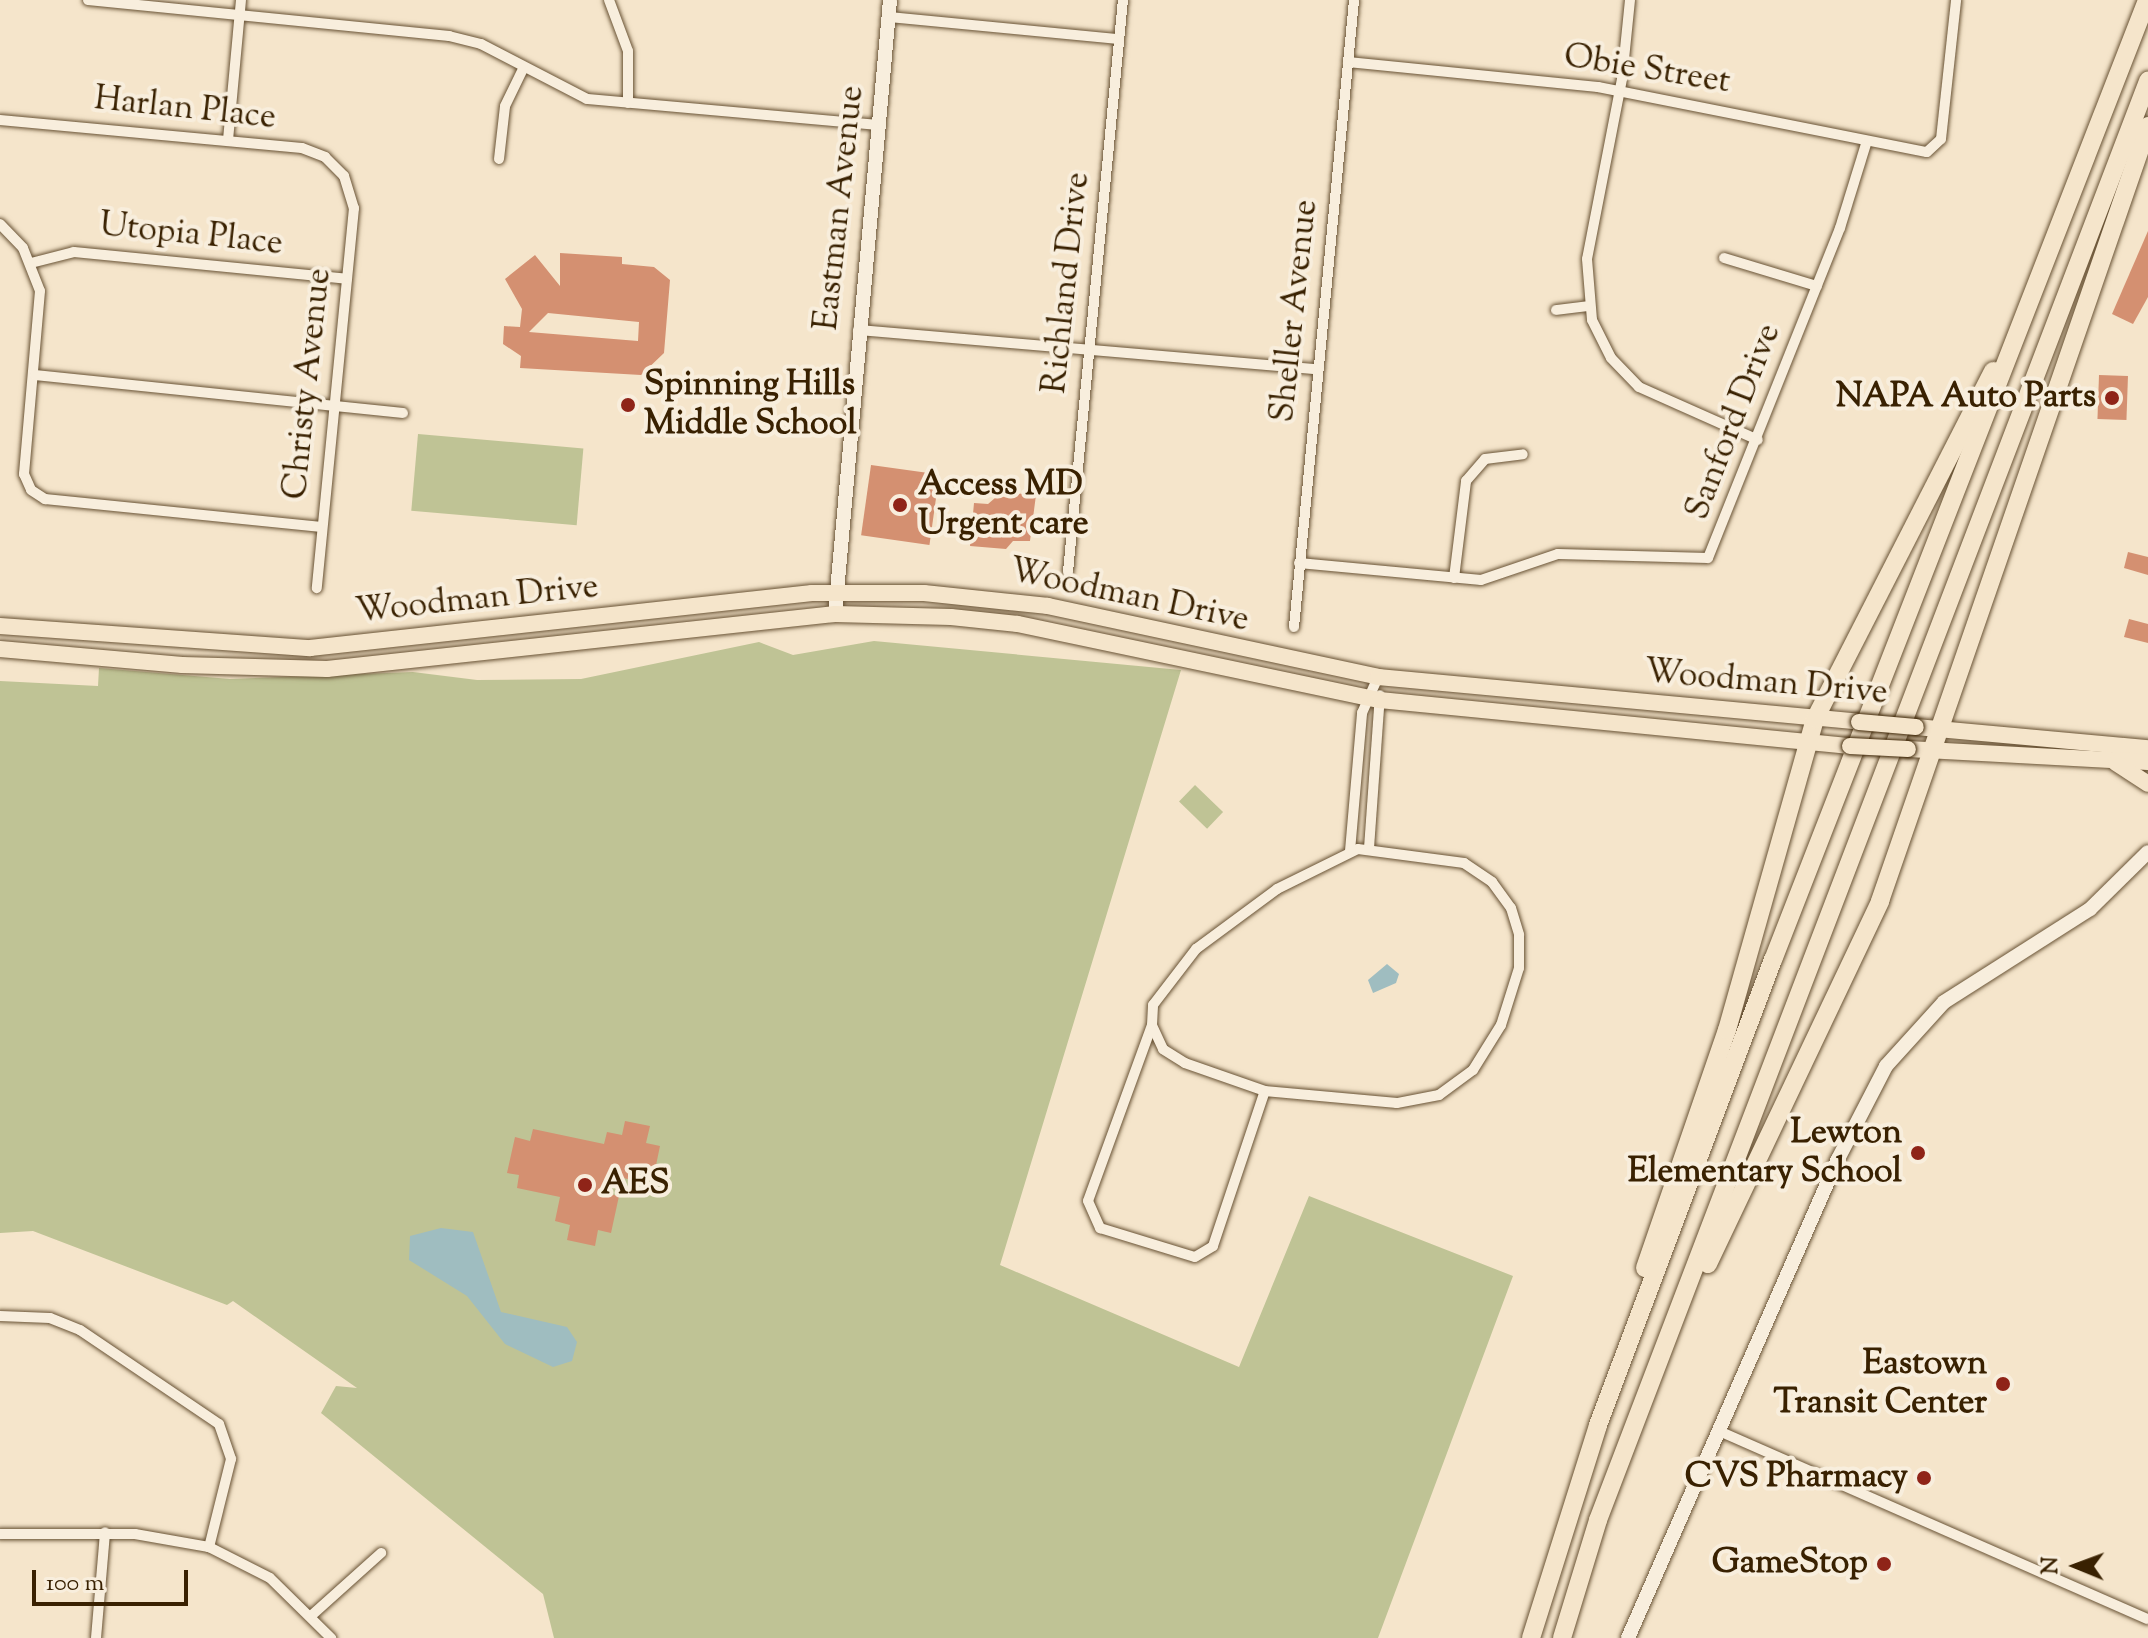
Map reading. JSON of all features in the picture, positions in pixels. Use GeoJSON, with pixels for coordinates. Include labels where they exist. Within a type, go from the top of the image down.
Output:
{"type":"FeatureCollection","features":[{"type":"Feature","properties":{"kind":"highway"},"geometry":{"type":"LineString","coordinates":[[1598,1425],[2147,0]]}},
{"type":"Feature","properties":{"kind":"highway"},"geometry":{"type":"LineString","coordinates":[[1562,1638],[1598,1520],[2148,81]]}},
{"type":"Feature","properties":{"kind":"highway"},"geometry":{"type":"LineString","coordinates":[[1667,1341],[1837,1000],[1937,751],[2148,126]]}},
{"type":"Feature","properties":{"kind":"highway"},"geometry":{"type":"LineString","coordinates":[[1531,1638],[1727,1030],[1815,719],[1978,401],[2063,220]]}},
{"type":"Feature","properties":{"kind":"main road","name":"Eastman Avenue"},"geometry":{"type":"LineString","coordinates":[[835,614],[858,330],[890,0]]}},
{"type":"Feature","properties":{"kind":"main road","name":"Woodman Drive"},"geometry":{"type":"LineString","coordinates":[[0,626],[310,648],[835,592],[1003,598],[1378,677],[1775,716],[2144,745]]}},
{"type":"Feature","properties":{"kind":"main road","name":"Woodman Drive"},"geometry":{"type":"LineString","coordinates":[[0,649],[182,665],[327,669],[835,614],[1018,624],[1374,699],[1747,733],[1850,746],[2148,762]]}},
{"type":"Feature","properties":{"kind":"main road"},"geometry":{"type":"LineString","coordinates":[[2107,759],[2148,784]]}},
{"type":"Feature","properties":{"kind":"main road"},"geometry":{"type":"LineString","coordinates":[[1628,1638],[1837,1161],[1886,1066],[1944,1002],[2090,909],[2148,852]]}},
{"type":"Feature","properties":{"kind":"street"},"geometry":{"type":"LineString","coordinates":[[88,0],[465,39],[569,94],[628,103],[879,125]]}},
{"type":"Feature","properties":{"kind":"street"},"geometry":{"type":"LineString","coordinates":[[228,140],[241,0]]}},
{"type":"Feature","properties":{"kind":"street"},"geometry":{"type":"LineString","coordinates":[[609,0],[628,51],[628,103]]}},
{"type":"Feature","properties":{"kind":"street","name":"Richland Drive"},"geometry":{"type":"LineString","coordinates":[[1068,572],[1123,0]]}},
{"type":"Feature","properties":{"kind":"street","name":"Sheller Avenue"},"geometry":{"type":"LineString","coordinates":[[1294,627],[1354,0]]}},
{"type":"Feature","properties":{"kind":"street"},"geometry":{"type":"LineString","coordinates":[[1630,0],[1619,91],[1587,259],[1589,306],[1602,343],[1639,387],[1758,440]]}},
{"type":"Feature","properties":{"kind":"street","name":"Obie Street"},"geometry":{"type":"LineString","coordinates":[[1348,62],[1619,91],[1867,141],[1933,149],[1941,139],[1956,0]]}},
{"type":"Feature","properties":{"kind":"street"},"geometry":{"type":"LineString","coordinates":[[889,17],[1119,39]]}},
{"type":"Feature","properties":{"kind":"street"},"geometry":{"type":"LineString","coordinates":[[499,159],[505,106],[523,69]]}},
{"type":"Feature","properties":{"kind":"street","name":"Harlan Place"},"geometry":{"type":"LineString","coordinates":[[0,120],[228,140],[314,152],[334,164],[349,186]]}},
{"type":"Feature","properties":{"kind":"street","name":"Sanford Drive"},"geometry":{"type":"LineString","coordinates":[[1299,563],[1494,579],[1573,552],[1708,558],[1758,440],[1817,286],[1867,141]]}},
{"type":"Feature","properties":{"kind":"street","name":"Christy Avenue"},"geometry":{"type":"LineString","coordinates":[[317,588],[354,208],[349,186]]}},
{"type":"Feature","properties":{"kind":"street"},"geometry":{"type":"LineString","coordinates":[[0,224],[31,263],[41,306],[24,474],[31,490],[45,499],[322,527]]}},
{"type":"Feature","properties":{"kind":"street","name":"Utopia Place"},"geometry":{"type":"LineString","coordinates":[[31,263],[74,252],[347,279]]}},
{"type":"Feature","properties":{"kind":"street"},"geometry":{"type":"LineString","coordinates":[[1724,258],[1817,286]]}},
{"type":"Feature","properties":{"kind":"street"},"geometry":{"type":"LineString","coordinates":[[1556,310],[1589,306]]}},
{"type":"Feature","properties":{"kind":"street"},"geometry":{"type":"LineString","coordinates":[[858,330],[1317,369]]}},
{"type":"Feature","properties":{"kind":"street"},"geometry":{"type":"LineString","coordinates":[[35,375],[403,413]]}},
{"type":"Feature","properties":{"kind":"street"},"geometry":{"type":"LineString","coordinates":[[1454,578],[1466,481],[1485,459],[1523,454]]}},
{"type":"Feature","properties":{"kind":"street"},"geometry":{"type":"LineString","coordinates":[[1350,851],[1378,677]]}},
{"type":"Feature","properties":{"kind":"street"},"geometry":{"type":"LineString","coordinates":[[1369,848],[1374,699]]}},
{"type":"Feature","properties":{"kind":"street"},"geometry":{"type":"LineString","coordinates":[[1152,1025],[1159,1044],[1173,1057],[1265,1091],[1397,1103],[1426,1099],[1473,1070],[1501,1025],[1520,949],[1504,896],[1464,863],[1369,848],[1350,851],[1215,932],[1158,993],[1152,1025],[1088,1201],[1100,1228],[1195,1257],[1213,1246],[1265,1091]]}},
{"type":"Feature","properties":{"kind":"street"},"geometry":{"type":"LineString","coordinates":[[0,1316],[42,1317],[80,1330],[219,1424],[230,1448],[230,1474],[209,1547]]}},
{"type":"Feature","properties":{"kind":"street"},"geometry":{"type":"LineString","coordinates":[[1719,1431],[2148,1619]]}},
{"type":"Feature","properties":{"kind":"street"},"geometry":{"type":"LineString","coordinates":[[96,1638],[105,1532]]}},
{"type":"Feature","properties":{"kind":"street"},"geometry":{"type":"LineString","coordinates":[[0,1534],[105,1532],[209,1547],[270,1578],[312,1615],[331,1638]]}},
{"type":"Feature","properties":{"kind":"street"},"geometry":{"type":"LineString","coordinates":[[312,1615],[381,1553]]}},
{"type":"Feature","properties":{"kind":"green space"},"geometry":{"type":"Polygon","coordinates":[[[418,434],[583,448],[577,525],[411,511],[418,434]]]}},
{"type":"Feature","properties":{"kind":"green space"},"geometry":{"type":"Polygon","coordinates":[[[874,641],[1181,670],[1000,1265],[1239,1367],[1309,1196],[1513,1276],[1378,1638],[554,1638],[543,1594],[321,1413],[336,1386],[357,1388],[233,1301],[227,1305],[33,1231],[0,1233],[0,681],[98,686],[99,668],[230,679],[413,672],[477,680],[581,679],[759,642],[793,655],[874,641]]]}},
{"type":"Feature","properties":{"kind":"green space"},"geometry":{"type":"Polygon","coordinates":[[[1195,785],[1223,812],[1207,829],[1179,802],[1195,785]]]}},
{"type":"Feature","properties":{"kind":"water"},"geometry":{"type":"Polygon","coordinates":[[[1387,964],[1399,974],[1396,983],[1373,993],[1368,980],[1387,964]]]}},
{"type":"Feature","properties":{"kind":"water"},"geometry":{"type":"Polygon","coordinates":[[[441,1228],[473,1232],[501,1312],[567,1327],[577,1342],[572,1361],[553,1367],[505,1344],[467,1296],[409,1260],[410,1236],[441,1228]]]}},
{"type":"Feature","properties":{"kind":"building"},"geometry":{"type":"Polygon","coordinates":[[[2148,231],[2148,297],[2133,324],[2112,314],[2148,231]]]}},
{"type":"Feature","properties":{"kind":"building","name":"Spinning Hills Middle School"},"geometry":{"type":"Polygon","coordinates":[[[560,253],[622,257],[622,264],[654,267],[670,280],[664,353],[641,375],[520,368],[521,356],[503,344],[504,326],[520,327],[522,309],[505,279],[535,255],[560,286],[560,253]],[[548,313],[529,332],[638,341],[639,322],[548,313]]]}},
{"type":"Feature","properties":{"kind":"building","name":"NAPA Auto Parts"},"geometry":{"type":"Polygon","coordinates":[[[2099,375],[2128,376],[2126,420],[2097,419],[2099,375]]]}},
{"type":"Feature","properties":{"kind":"building","name":"Access MD Urgent care"},"geometry":{"type":"Polygon","coordinates":[[[871,465],[939,475],[929,545],[861,535],[871,465]]]}},
{"type":"Feature","properties":{"kind":"building"},"geometry":{"type":"Polygon","coordinates":[[[1002,492],[1036,495],[1030,541],[1013,541],[1006,549],[970,546],[974,503],[988,504],[1002,492]]]}},
{"type":"Feature","properties":{"kind":"building"},"geometry":{"type":"Polygon","coordinates":[[[2128,552],[2148,557],[2148,575],[2124,568],[2128,552]]]}},
{"type":"Feature","properties":{"kind":"building"},"geometry":{"type":"Polygon","coordinates":[[[2129,619],[2148,624],[2148,643],[2124,637],[2129,619]]]}},
{"type":"Feature","properties":{"kind":"building","name":"AES"},"geometry":{"type":"Polygon","coordinates":[[[625,1121],[650,1126],[646,1143],[660,1146],[655,1170],[640,1167],[637,1181],[609,1175],[605,1193],[619,1196],[611,1233],[598,1230],[595,1246],[567,1240],[570,1225],[555,1221],[560,1197],[517,1188],[519,1175],[507,1173],[515,1137],[530,1141],[533,1129],[604,1144],[607,1132],[622,1135],[625,1121]]]}},
{"type":"Feature","properties":{"kind":"place","name":"NAPA Auto Parts"},"geometry":{"type":"Point","coordinates":[2112,398]}},
{"type":"Feature","properties":{"kind":"place","name":"Spinning Hills Middle School"},"geometry":{"type":"Point","coordinates":[628,405]}},
{"type":"Feature","properties":{"kind":"place","name":"Access MD Urgent care"},"geometry":{"type":"Point","coordinates":[900,505]}},
{"type":"Feature","properties":{"kind":"place","name":"Lewton Elementary School"},"geometry":{"type":"Point","coordinates":[1918,1153]}},
{"type":"Feature","properties":{"kind":"place","name":"AES"},"geometry":{"type":"Point","coordinates":[585,1185]}},
{"type":"Feature","properties":{"kind":"place","name":"Eastown Transit Center"},"geometry":{"type":"Point","coordinates":[2003,1384]}},
{"type":"Feature","properties":{"kind":"place","name":"CVS Pharmacy"},"geometry":{"type":"Point","coordinates":[1924,1478]}},
{"type":"Feature","properties":{"kind":"place","name":"GameStop"},"geometry":{"type":"Point","coordinates":[1884,1564]}}]}
